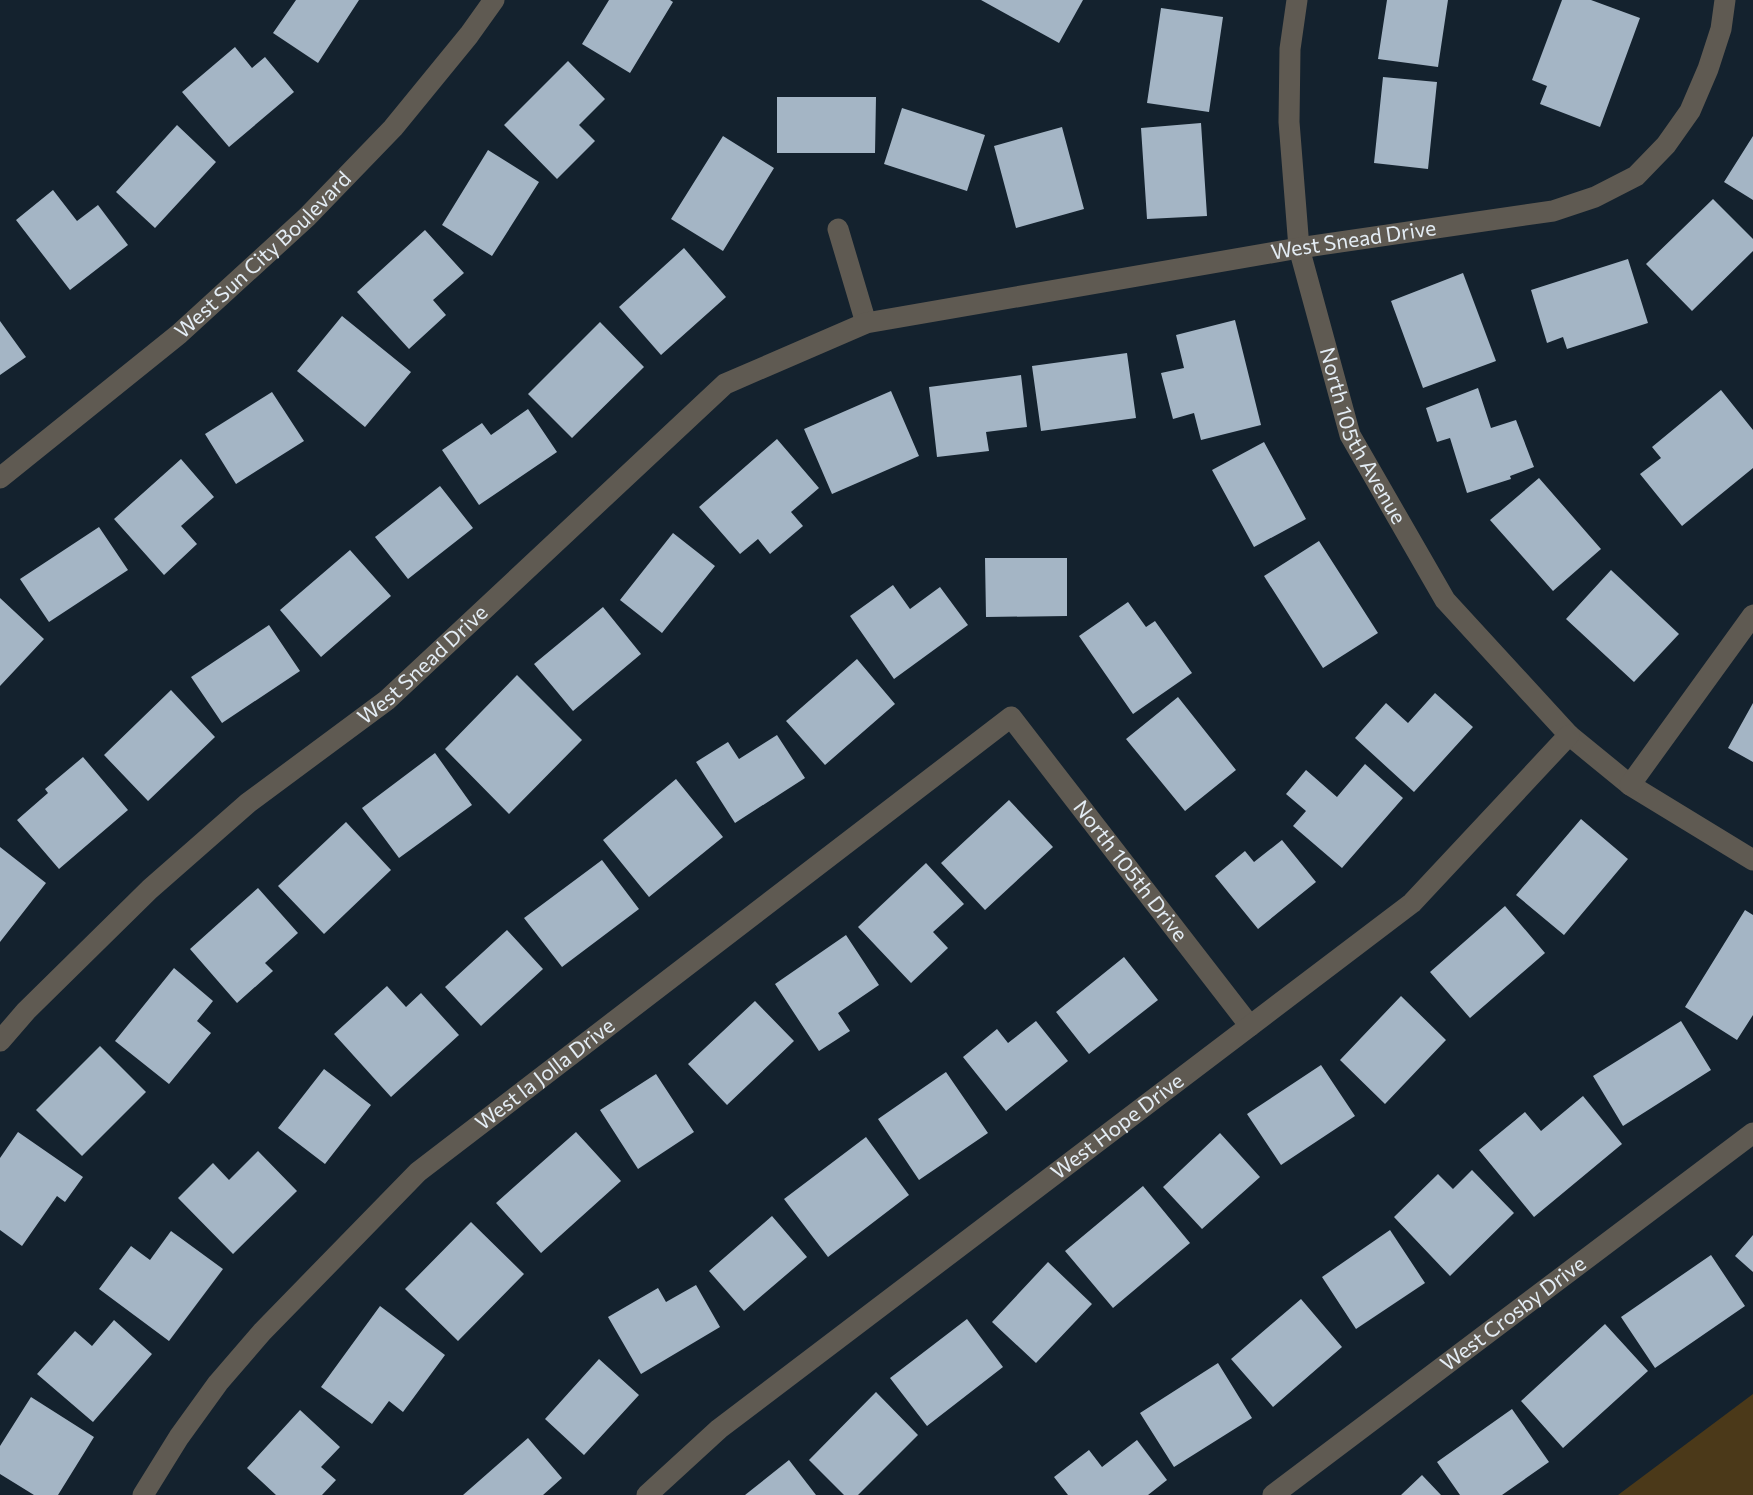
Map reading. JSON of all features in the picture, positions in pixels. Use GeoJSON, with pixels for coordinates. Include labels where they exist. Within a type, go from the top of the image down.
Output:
{"type":"FeatureCollection","features":[{"type":"Feature","properties":{"kind":"street","name":"West Sun City Boulevard"},"geometry":{"type":"LineString","coordinates":[[0,478],[179,334],[307,217],[393,128],[494,0]]}},
{"type":"Feature","properties":{"kind":"street","name":"North 105th Avenue"},"geometry":{"type":"LineString","coordinates":[[1297,0],[1290,49],[1289,122],[1299,248],[1350,435],[1445,600],[1569,735],[1630,785],[1753,860]]}},
{"type":"Feature","properties":{"kind":"street","name":"West Snead Drive"},"geometry":{"type":"LineString","coordinates":[[0,1041],[26,1011],[150,889],[248,803],[387,700],[725,384],[866,323],[1299,248],[1553,211],[1595,197],[1636,176],[1666,145],[1690,111],[1709,69],[1721,29],[1725,0]]}},
{"type":"Feature","properties":{"kind":"street"},"geometry":{"type":"LineString","coordinates":[[838,229],[866,323]]}},
{"type":"Feature","properties":{"kind":"street"},"geometry":{"type":"LineString","coordinates":[[1630,785],[1753,615]]}},
{"type":"Feature","properties":{"kind":"street","name":"North 105th Drive"},"geometry":{"type":"LineString","coordinates":[[1012,717],[1251,1026]]}},
{"type":"Feature","properties":{"kind":"street","name":"West la Jolla Drive"},"geometry":{"type":"LineString","coordinates":[[142,1495],[218,1383],[262,1332],[418,1172],[1012,717]]}},
{"type":"Feature","properties":{"kind":"street","name":"West Hope Drive"},"geometry":{"type":"LineString","coordinates":[[647,1495],[719,1429],[1412,903],[1569,735]]}},
{"type":"Feature","properties":{"kind":"street","name":"West Crosby Drive"},"geometry":{"type":"LineString","coordinates":[[1273,1495],[1753,1133]]}},
{"type":"Feature","properties":{"kind":"shaded area"},"geometry":{"type":"Polygon","coordinates":[[[1753,1394],[1753,1495],[1618,1495],[1753,1394]]]}},
{"type":"Feature","properties":{"kind":"building"},"geometry":{"type":"Polygon","coordinates":[[[296,0],[359,0],[318,63],[273,33],[296,0]]]}},
{"type":"Feature","properties":{"kind":"building"},"geometry":{"type":"Polygon","coordinates":[[[609,0],[673,2],[630,73],[582,44],[609,0]]]}},
{"type":"Feature","properties":{"kind":"building"},"geometry":{"type":"Polygon","coordinates":[[[981,0],[1083,0],[1059,43],[981,0]]]}},
{"type":"Feature","properties":{"kind":"building"},"geometry":{"type":"Polygon","coordinates":[[[1387,0],[1448,0],[1438,67],[1378,59],[1387,0]]]}},
{"type":"Feature","properties":{"kind":"building"},"geometry":{"type":"Polygon","coordinates":[[[1562,0],[1591,0],[1640,18],[1600,127],[1540,104],[1547,86],[1532,80],[1562,0]]]}},
{"type":"Feature","properties":{"kind":"building"},"geometry":{"type":"Polygon","coordinates":[[[1161,8],[1223,17],[1209,112],[1147,103],[1161,8]]]}},
{"type":"Feature","properties":{"kind":"building"},"geometry":{"type":"Polygon","coordinates":[[[235,47],[252,68],[265,57],[294,92],[229,147],[182,92],[235,47]]]}},
{"type":"Feature","properties":{"kind":"building"},"geometry":{"type":"Polygon","coordinates":[[[568,61],[605,99],[579,125],[595,141],[557,179],[504,125],[568,61]]]}},
{"type":"Feature","properties":{"kind":"building"},"geometry":{"type":"Polygon","coordinates":[[[1383,77],[1437,82],[1428,169],[1374,163],[1383,77]]]}},
{"type":"Feature","properties":{"kind":"building"},"geometry":{"type":"Polygon","coordinates":[[[777,97],[876,97],[875,153],[777,153],[777,97]]]}},
{"type":"Feature","properties":{"kind":"building"},"geometry":{"type":"Polygon","coordinates":[[[902,108],[985,135],[967,191],[884,164],[902,108]]]}},
{"type":"Feature","properties":{"kind":"building"},"geometry":{"type":"Polygon","coordinates":[[[1201,123],[1207,216],[1147,219],[1141,128],[1201,123]]]}},
{"type":"Feature","properties":{"kind":"building"},"geometry":{"type":"Polygon","coordinates":[[[177,125],[216,162],[155,228],[116,192],[177,125]]]}},
{"type":"Feature","properties":{"kind":"building"},"geometry":{"type":"Polygon","coordinates":[[[1062,127],[1084,209],[1016,228],[994,146],[1062,127]]]}},
{"type":"Feature","properties":{"kind":"building"},"geometry":{"type":"Polygon","coordinates":[[[723,136],[774,168],[723,251],[671,219],[723,136]]]}},
{"type":"Feature","properties":{"kind":"building"},"geometry":{"type":"Polygon","coordinates":[[[1753,136],[1753,200],[1724,182],[1753,136]]]}},
{"type":"Feature","properties":{"kind":"building"},"geometry":{"type":"Polygon","coordinates":[[[488,150],[539,182],[492,256],[442,225],[488,150]]]}},
{"type":"Feature","properties":{"kind":"building"},"geometry":{"type":"Polygon","coordinates":[[[53,190],[77,221],[98,205],[128,245],[70,290],[16,220],[53,190]]]}},
{"type":"Feature","properties":{"kind":"building"},"geometry":{"type":"Polygon","coordinates":[[[1713,199],[1753,239],[1753,251],[1692,311],[1646,264],[1713,199]]]}},
{"type":"Feature","properties":{"kind":"building"},"geometry":{"type":"Polygon","coordinates":[[[425,230],[464,273],[433,300],[446,315],[409,349],[357,292],[425,230]]]}},
{"type":"Feature","properties":{"kind":"building"},"geometry":{"type":"Polygon","coordinates":[[[684,248],[726,297],[661,355],[619,307],[684,248]]]}},
{"type":"Feature","properties":{"kind":"building"},"geometry":{"type":"Polygon","coordinates":[[[1628,259],[1648,323],[1567,349],[1563,337],[1547,343],[1531,290],[1628,259]]]}},
{"type":"Feature","properties":{"kind":"building"},"geometry":{"type":"Polygon","coordinates":[[[1463,273],[1496,361],[1423,388],[1391,301],[1463,273]]]}},
{"type":"Feature","properties":{"kind":"building"},"geometry":{"type":"Polygon","coordinates":[[[342,316],[411,372],[365,427],[297,371],[342,316]]]}},
{"type":"Feature","properties":{"kind":"building"},"geometry":{"type":"Polygon","coordinates":[[[1235,320],[1261,425],[1201,440],[1194,413],[1173,419],[1161,373],[1184,368],[1176,335],[1235,320]]]}},
{"type":"Feature","properties":{"kind":"building"},"geometry":{"type":"Polygon","coordinates":[[[0,321],[26,357],[0,375],[0,321]]]}},
{"type":"Feature","properties":{"kind":"building"},"geometry":{"type":"Polygon","coordinates":[[[600,322],[644,367],[572,438],[528,394],[600,322]]]}},
{"type":"Feature","properties":{"kind":"building"},"geometry":{"type":"Polygon","coordinates":[[[1127,353],[1136,418],[1041,431],[1032,366],[1127,353]]]}},
{"type":"Feature","properties":{"kind":"building"},"geometry":{"type":"Polygon","coordinates":[[[1021,375],[1027,427],[986,432],[989,451],[937,457],[929,387],[1021,375]]]}},
{"type":"Feature","properties":{"kind":"building"},"geometry":{"type":"Polygon","coordinates":[[[1478,388],[1491,428],[1516,420],[1534,467],[1510,476],[1511,479],[1467,493],[1450,438],[1437,442],[1426,408],[1478,388]]]}},
{"type":"Feature","properties":{"kind":"building"},"geometry":{"type":"Polygon","coordinates":[[[1721,390],[1753,430],[1753,468],[1682,526],[1640,474],[1661,458],[1652,447],[1721,390]]]}},
{"type":"Feature","properties":{"kind":"building"},"geometry":{"type":"Polygon","coordinates":[[[891,391],[919,456],[832,494],[804,429],[891,391]]]}},
{"type":"Feature","properties":{"kind":"building"},"geometry":{"type":"Polygon","coordinates":[[[272,392],[304,441],[236,484],[205,434],[272,392]]]}},
{"type":"Feature","properties":{"kind":"building"},"geometry":{"type":"Polygon","coordinates":[[[528,409],[557,452],[479,505],[442,450],[482,423],[491,435],[528,409]]]}},
{"type":"Feature","properties":{"kind":"building"},"geometry":{"type":"Polygon","coordinates":[[[777,439],[819,488],[791,512],[803,526],[770,554],[758,539],[740,554],[699,507],[777,439]]]}},
{"type":"Feature","properties":{"kind":"building"},"geometry":{"type":"Polygon","coordinates":[[[1264,442],[1306,519],[1254,547],[1212,470],[1264,442]]]}},
{"type":"Feature","properties":{"kind":"building"},"geometry":{"type":"Polygon","coordinates":[[[181,459],[214,497],[181,526],[197,544],[164,575],[114,519],[181,459]]]}},
{"type":"Feature","properties":{"kind":"building"},"geometry":{"type":"Polygon","coordinates":[[[1539,478],[1601,549],[1553,591],[1490,520],[1539,478]]]}},
{"type":"Feature","properties":{"kind":"building"},"geometry":{"type":"Polygon","coordinates":[[[440,486],[473,528],[408,579],[375,537],[440,486]]]}},
{"type":"Feature","properties":{"kind":"building"},"geometry":{"type":"Polygon","coordinates":[[[99,527],[128,570],[49,622],[20,579],[99,527]]]}},
{"type":"Feature","properties":{"kind":"building"},"geometry":{"type":"Polygon","coordinates":[[[673,533],[715,566],[662,633],[620,600],[673,533]]]}},
{"type":"Feature","properties":{"kind":"building"},"geometry":{"type":"Polygon","coordinates":[[[1319,541],[1378,633],[1323,668],[1264,576],[1319,541]]]}},
{"type":"Feature","properties":{"kind":"building"},"geometry":{"type":"Polygon","coordinates":[[[350,550],[391,596],[321,657],[280,610],[350,550]]]}},
{"type":"Feature","properties":{"kind":"building"},"geometry":{"type":"Polygon","coordinates":[[[985,558],[1067,558],[1067,616],[986,617],[985,558]]]}},
{"type":"Feature","properties":{"kind":"building"},"geometry":{"type":"Polygon","coordinates":[[[1611,570],[1679,634],[1634,682],[1566,619],[1611,570]]]}},
{"type":"Feature","properties":{"kind":"building"},"geometry":{"type":"Polygon","coordinates":[[[893,585],[910,609],[940,587],[968,625],[894,679],[850,616],[893,585]]]}},
{"type":"Feature","properties":{"kind":"building"},"geometry":{"type":"Polygon","coordinates":[[[0,598],[44,639],[0,686],[0,598]]]}},
{"type":"Feature","properties":{"kind":"building"},"geometry":{"type":"Polygon","coordinates":[[[1128,602],[1146,627],[1155,621],[1192,673],[1133,714],[1079,636],[1128,602]]]}},
{"type":"Feature","properties":{"kind":"building"},"geometry":{"type":"Polygon","coordinates":[[[603,607],[641,654],[573,711],[534,664],[603,607]]]}},
{"type":"Feature","properties":{"kind":"building"},"geometry":{"type":"Polygon","coordinates":[[[269,625],[300,671],[222,723],[191,677],[269,625]]]}},
{"type":"Feature","properties":{"kind":"building"},"geometry":{"type":"Polygon","coordinates":[[[857,659],[895,704],[825,765],[786,721],[857,659]]]}},
{"type":"Feature","properties":{"kind":"building"},"geometry":{"type":"Polygon","coordinates":[[[517,675],[582,740],[509,814],[445,749],[517,675]]]}},
{"type":"Feature","properties":{"kind":"building"},"geometry":{"type":"Polygon","coordinates":[[[171,690],[215,737],[148,801],[104,755],[171,690]]]}},
{"type":"Feature","properties":{"kind":"building"},"geometry":{"type":"Polygon","coordinates":[[[1435,693],[1473,727],[1414,792],[1355,738],[1386,703],[1408,723],[1435,693]]]}},
{"type":"Feature","properties":{"kind":"building"},"geometry":{"type":"Polygon","coordinates":[[[1178,697],[1236,770],[1185,811],[1126,739],[1178,697]]]}},
{"type":"Feature","properties":{"kind":"building"},"geometry":{"type":"Polygon","coordinates":[[[1753,703],[1753,762],[1728,748],[1753,703]]]}},
{"type":"Feature","properties":{"kind":"building"},"geometry":{"type":"Polygon","coordinates":[[[777,735],[805,778],[735,823],[696,762],[728,742],[739,759],[777,735]]]}},
{"type":"Feature","properties":{"kind":"building"},"geometry":{"type":"Polygon","coordinates":[[[435,753],[472,805],[399,858],[362,808],[435,753]]]}},
{"type":"Feature","properties":{"kind":"building"},"geometry":{"type":"Polygon","coordinates":[[[83,757],[128,810],[59,869],[17,820],[48,793],[45,789],[83,757]]]}},
{"type":"Feature","properties":{"kind":"building"},"geometry":{"type":"Polygon","coordinates":[[[1365,764],[1403,798],[1342,868],[1293,826],[1306,811],[1286,794],[1306,770],[1337,797],[1365,764]]]}},
{"type":"Feature","properties":{"kind":"building"},"geometry":{"type":"Polygon","coordinates":[[[676,779],[723,837],[649,897],[603,840],[676,779]]]}},
{"type":"Feature","properties":{"kind":"building"},"geometry":{"type":"Polygon","coordinates":[[[1009,800],[1053,847],[985,910],[941,863],[1009,800]]]}},
{"type":"Feature","properties":{"kind":"building"},"geometry":{"type":"Polygon","coordinates":[[[1581,819],[1628,859],[1564,935],[1516,895],[1581,819]]]}},
{"type":"Feature","properties":{"kind":"building"},"geometry":{"type":"Polygon","coordinates":[[[346,822],[391,870],[324,934],[278,886],[346,822]]]}},
{"type":"Feature","properties":{"kind":"building"},"geometry":{"type":"Polygon","coordinates":[[[1282,840],[1316,882],[1258,929],[1215,876],[1245,851],[1254,862],[1282,840]]]}},
{"type":"Feature","properties":{"kind":"building"},"geometry":{"type":"Polygon","coordinates":[[[0,847],[46,883],[0,942],[0,847]]]}},
{"type":"Feature","properties":{"kind":"building"},"geometry":{"type":"Polygon","coordinates":[[[602,860],[639,909],[562,967],[524,918],[602,860]]]}},
{"type":"Feature","properties":{"kind":"building"},"geometry":{"type":"Polygon","coordinates":[[[926,863],[964,904],[933,932],[948,948],[911,983],[858,927],[926,863]]]}},
{"type":"Feature","properties":{"kind":"building"},"geometry":{"type":"Polygon","coordinates":[[[258,888],[298,933],[265,963],[273,971],[237,1003],[190,949],[258,888]]]}},
{"type":"Feature","properties":{"kind":"building"},"geometry":{"type":"Polygon","coordinates":[[[1505,906],[1545,953],[1470,1018],[1430,972],[1505,906]]]}},
{"type":"Feature","properties":{"kind":"building"},"geometry":{"type":"Polygon","coordinates":[[[1745,910],[1753,915],[1753,1015],[1737,1040],[1685,1007],[1745,910]]]}},
{"type":"Feature","properties":{"kind":"building"},"geometry":{"type":"Polygon","coordinates":[[[507,930],[543,969],[481,1026],[445,987],[507,930]]]}},
{"type":"Feature","properties":{"kind":"building"},"geometry":{"type":"Polygon","coordinates":[[[846,935],[879,985],[838,1013],[850,1031],[819,1051],[775,984],[846,935]]]}},
{"type":"Feature","properties":{"kind":"building"},"geometry":{"type":"Polygon","coordinates":[[[1124,957],[1158,1000],[1089,1054],[1056,1012],[1124,957]]]}},
{"type":"Feature","properties":{"kind":"building"},"geometry":{"type":"Polygon","coordinates":[[[174,968],[213,1001],[197,1021],[211,1033],[169,1084],[115,1041],[174,968]]]}},
{"type":"Feature","properties":{"kind":"building"},"geometry":{"type":"Polygon","coordinates":[[[387,986],[406,1007],[421,993],[459,1035],[391,1097],[334,1034],[387,986]]]}},
{"type":"Feature","properties":{"kind":"building"},"geometry":{"type":"Polygon","coordinates":[[[1401,996],[1446,1040],[1385,1104],[1340,1060],[1401,996]]]}},
{"type":"Feature","properties":{"kind":"building"},"geometry":{"type":"Polygon","coordinates":[[[755,1001],[794,1041],[727,1105],[688,1064],[755,1001]]]}},
{"type":"Feature","properties":{"kind":"building"},"geometry":{"type":"Polygon","coordinates":[[[1036,1021],[1068,1061],[1006,1111],[963,1057],[997,1029],[1008,1043],[1036,1021]]]}},
{"type":"Feature","properties":{"kind":"building"},"geometry":{"type":"Polygon","coordinates":[[[1681,1021],[1711,1070],[1623,1126],[1593,1076],[1681,1021]]]}},
{"type":"Feature","properties":{"kind":"building"},"geometry":{"type":"Polygon","coordinates":[[[100,1046],[146,1092],[82,1156],[36,1110],[100,1046]]]}},
{"type":"Feature","properties":{"kind":"building"},"geometry":{"type":"Polygon","coordinates":[[[1321,1065],[1355,1116],[1281,1165],[1247,1114],[1321,1065]]]}},
{"type":"Feature","properties":{"kind":"building"},"geometry":{"type":"Polygon","coordinates":[[[324,1069],[371,1105],[325,1164],[278,1128],[324,1069]]]}},
{"type":"Feature","properties":{"kind":"building"},"geometry":{"type":"Polygon","coordinates":[[[946,1072],[988,1133],[919,1180],[878,1119],[946,1072]]]}},
{"type":"Feature","properties":{"kind":"building"},"geometry":{"type":"Polygon","coordinates":[[[656,1074],[694,1132],[638,1169],[600,1110],[656,1074]]]}},
{"type":"Feature","properties":{"kind":"building"},"geometry":{"type":"Polygon","coordinates":[[[1583,1096],[1622,1144],[1534,1217],[1479,1150],[1525,1112],[1541,1131],[1583,1096]]]}},
{"type":"Feature","properties":{"kind":"building"},"geometry":{"type":"Polygon","coordinates":[[[18,1132],[83,1177],[65,1202],[57,1196],[22,1246],[0,1230],[0,1158],[18,1132]]]}},
{"type":"Feature","properties":{"kind":"building"},"geometry":{"type":"Polygon","coordinates":[[[576,1132],[621,1181],[541,1253],[496,1203],[576,1132]]]}},
{"type":"Feature","properties":{"kind":"building"},"geometry":{"type":"Polygon","coordinates":[[[1220,1133],[1260,1177],[1202,1229],[1163,1187],[1220,1133]]]}},
{"type":"Feature","properties":{"kind":"building"},"geometry":{"type":"Polygon","coordinates":[[[866,1137],[909,1195],[828,1257],[784,1199],[866,1137]]]}},
{"type":"Feature","properties":{"kind":"building"},"geometry":{"type":"Polygon","coordinates":[[[258,1151],[297,1191],[233,1254],[178,1198],[213,1163],[229,1180],[258,1151]]]}},
{"type":"Feature","properties":{"kind":"building"},"geometry":{"type":"Polygon","coordinates":[[[1472,1170],[1514,1213],[1450,1276],[1394,1217],[1438,1174],[1453,1189],[1472,1170]]]}},
{"type":"Feature","properties":{"kind":"building"},"geometry":{"type":"Polygon","coordinates":[[[1143,1186],[1190,1243],[1113,1308],[1065,1251],[1143,1186]]]}},
{"type":"Feature","properties":{"kind":"building"},"geometry":{"type":"Polygon","coordinates":[[[772,1216],[807,1257],[744,1311],[709,1271],[772,1216]]]}},
{"type":"Feature","properties":{"kind":"building"},"geometry":{"type":"Polygon","coordinates":[[[471,1222],[524,1274],[458,1341],[405,1289],[471,1222]]]}},
{"type":"Feature","properties":{"kind":"building"},"geometry":{"type":"Polygon","coordinates":[[[1390,1230],[1425,1283],[1356,1329],[1322,1277],[1390,1230]]]}},
{"type":"Feature","properties":{"kind":"building"},"geometry":{"type":"Polygon","coordinates":[[[171,1231],[223,1269],[169,1341],[99,1289],[131,1246],[150,1260],[171,1231]]]}},
{"type":"Feature","properties":{"kind":"building"},"geometry":{"type":"Polygon","coordinates":[[[1753,1235],[1753,1272],[1735,1256],[1753,1235]]]}},
{"type":"Feature","properties":{"kind":"building"},"geometry":{"type":"Polygon","coordinates":[[[1711,1255],[1745,1306],[1655,1368],[1621,1317],[1711,1255]]]}},
{"type":"Feature","properties":{"kind":"building"},"geometry":{"type":"Polygon","coordinates":[[[1048,1262],[1092,1304],[1036,1363],[992,1322],[1048,1262]]]}},
{"type":"Feature","properties":{"kind":"building"},"geometry":{"type":"Polygon","coordinates":[[[696,1285],[720,1327],[641,1374],[608,1317],[658,1288],[666,1302],[696,1285]]]}},
{"type":"Feature","properties":{"kind":"building"},"geometry":{"type":"Polygon","coordinates":[[[1301,1299],[1342,1347],[1273,1407],[1231,1359],[1301,1299]]]}},
{"type":"Feature","properties":{"kind":"building"},"geometry":{"type":"Polygon","coordinates":[[[380,1306],[445,1355],[403,1412],[389,1401],[372,1424],[321,1387],[380,1306]]]}},
{"type":"Feature","properties":{"kind":"building"},"geometry":{"type":"Polygon","coordinates":[[[967,1319],[1003,1367],[927,1426],[890,1378],[967,1319]]]}},
{"type":"Feature","properties":{"kind":"building"},"geometry":{"type":"Polygon","coordinates":[[[114,1320],[152,1354],[93,1422],[37,1374],[75,1331],[92,1346],[114,1320]]]}},
{"type":"Feature","properties":{"kind":"building"},"geometry":{"type":"Polygon","coordinates":[[[1605,1324],[1648,1371],[1563,1448],[1521,1401],[1605,1324]]]}},
{"type":"Feature","properties":{"kind":"building"},"geometry":{"type":"Polygon","coordinates":[[[599,1359],[639,1395],[584,1455],[545,1419],[599,1359]]]}},
{"type":"Feature","properties":{"kind":"building"},"geometry":{"type":"Polygon","coordinates":[[[1218,1363],[1252,1418],[1174,1467],[1140,1413],[1218,1363]]]}},
{"type":"Feature","properties":{"kind":"building"},"geometry":{"type":"Polygon","coordinates":[[[876,1392],[918,1435],[858,1495],[844,1495],[809,1460],[876,1392]]]}},
{"type":"Feature","properties":{"kind":"building"},"geometry":{"type":"Polygon","coordinates":[[[31,1397],[94,1437],[58,1495],[34,1495],[0,1474],[0,1446],[31,1397]]]}},
{"type":"Feature","properties":{"kind":"building"},"geometry":{"type":"Polygon","coordinates":[[[1512,1409],[1549,1462],[1502,1495],[1460,1495],[1437,1462],[1512,1409]]]}},
{"type":"Feature","properties":{"kind":"building"},"geometry":{"type":"Polygon","coordinates":[[[300,1410],[340,1447],[321,1467],[336,1480],[322,1495],[276,1495],[247,1468],[300,1410]]]}},
{"type":"Feature","properties":{"kind":"building"},"geometry":{"type":"Polygon","coordinates":[[[528,1438],[562,1478],[543,1495],[463,1495],[528,1438]]]}},
{"type":"Feature","properties":{"kind":"building"},"geometry":{"type":"Polygon","coordinates":[[[1137,1440],[1167,1480],[1148,1495],[1068,1495],[1054,1477],[1089,1450],[1102,1467],[1137,1440]]]}},
{"type":"Feature","properties":{"kind":"building"},"geometry":{"type":"Polygon","coordinates":[[[789,1460],[816,1495],[745,1495],[789,1460]]]}},
{"type":"Feature","properties":{"kind":"building"},"geometry":{"type":"Polygon","coordinates":[[[1422,1475],[1441,1495],[1401,1495],[1422,1475]]]}}]}
